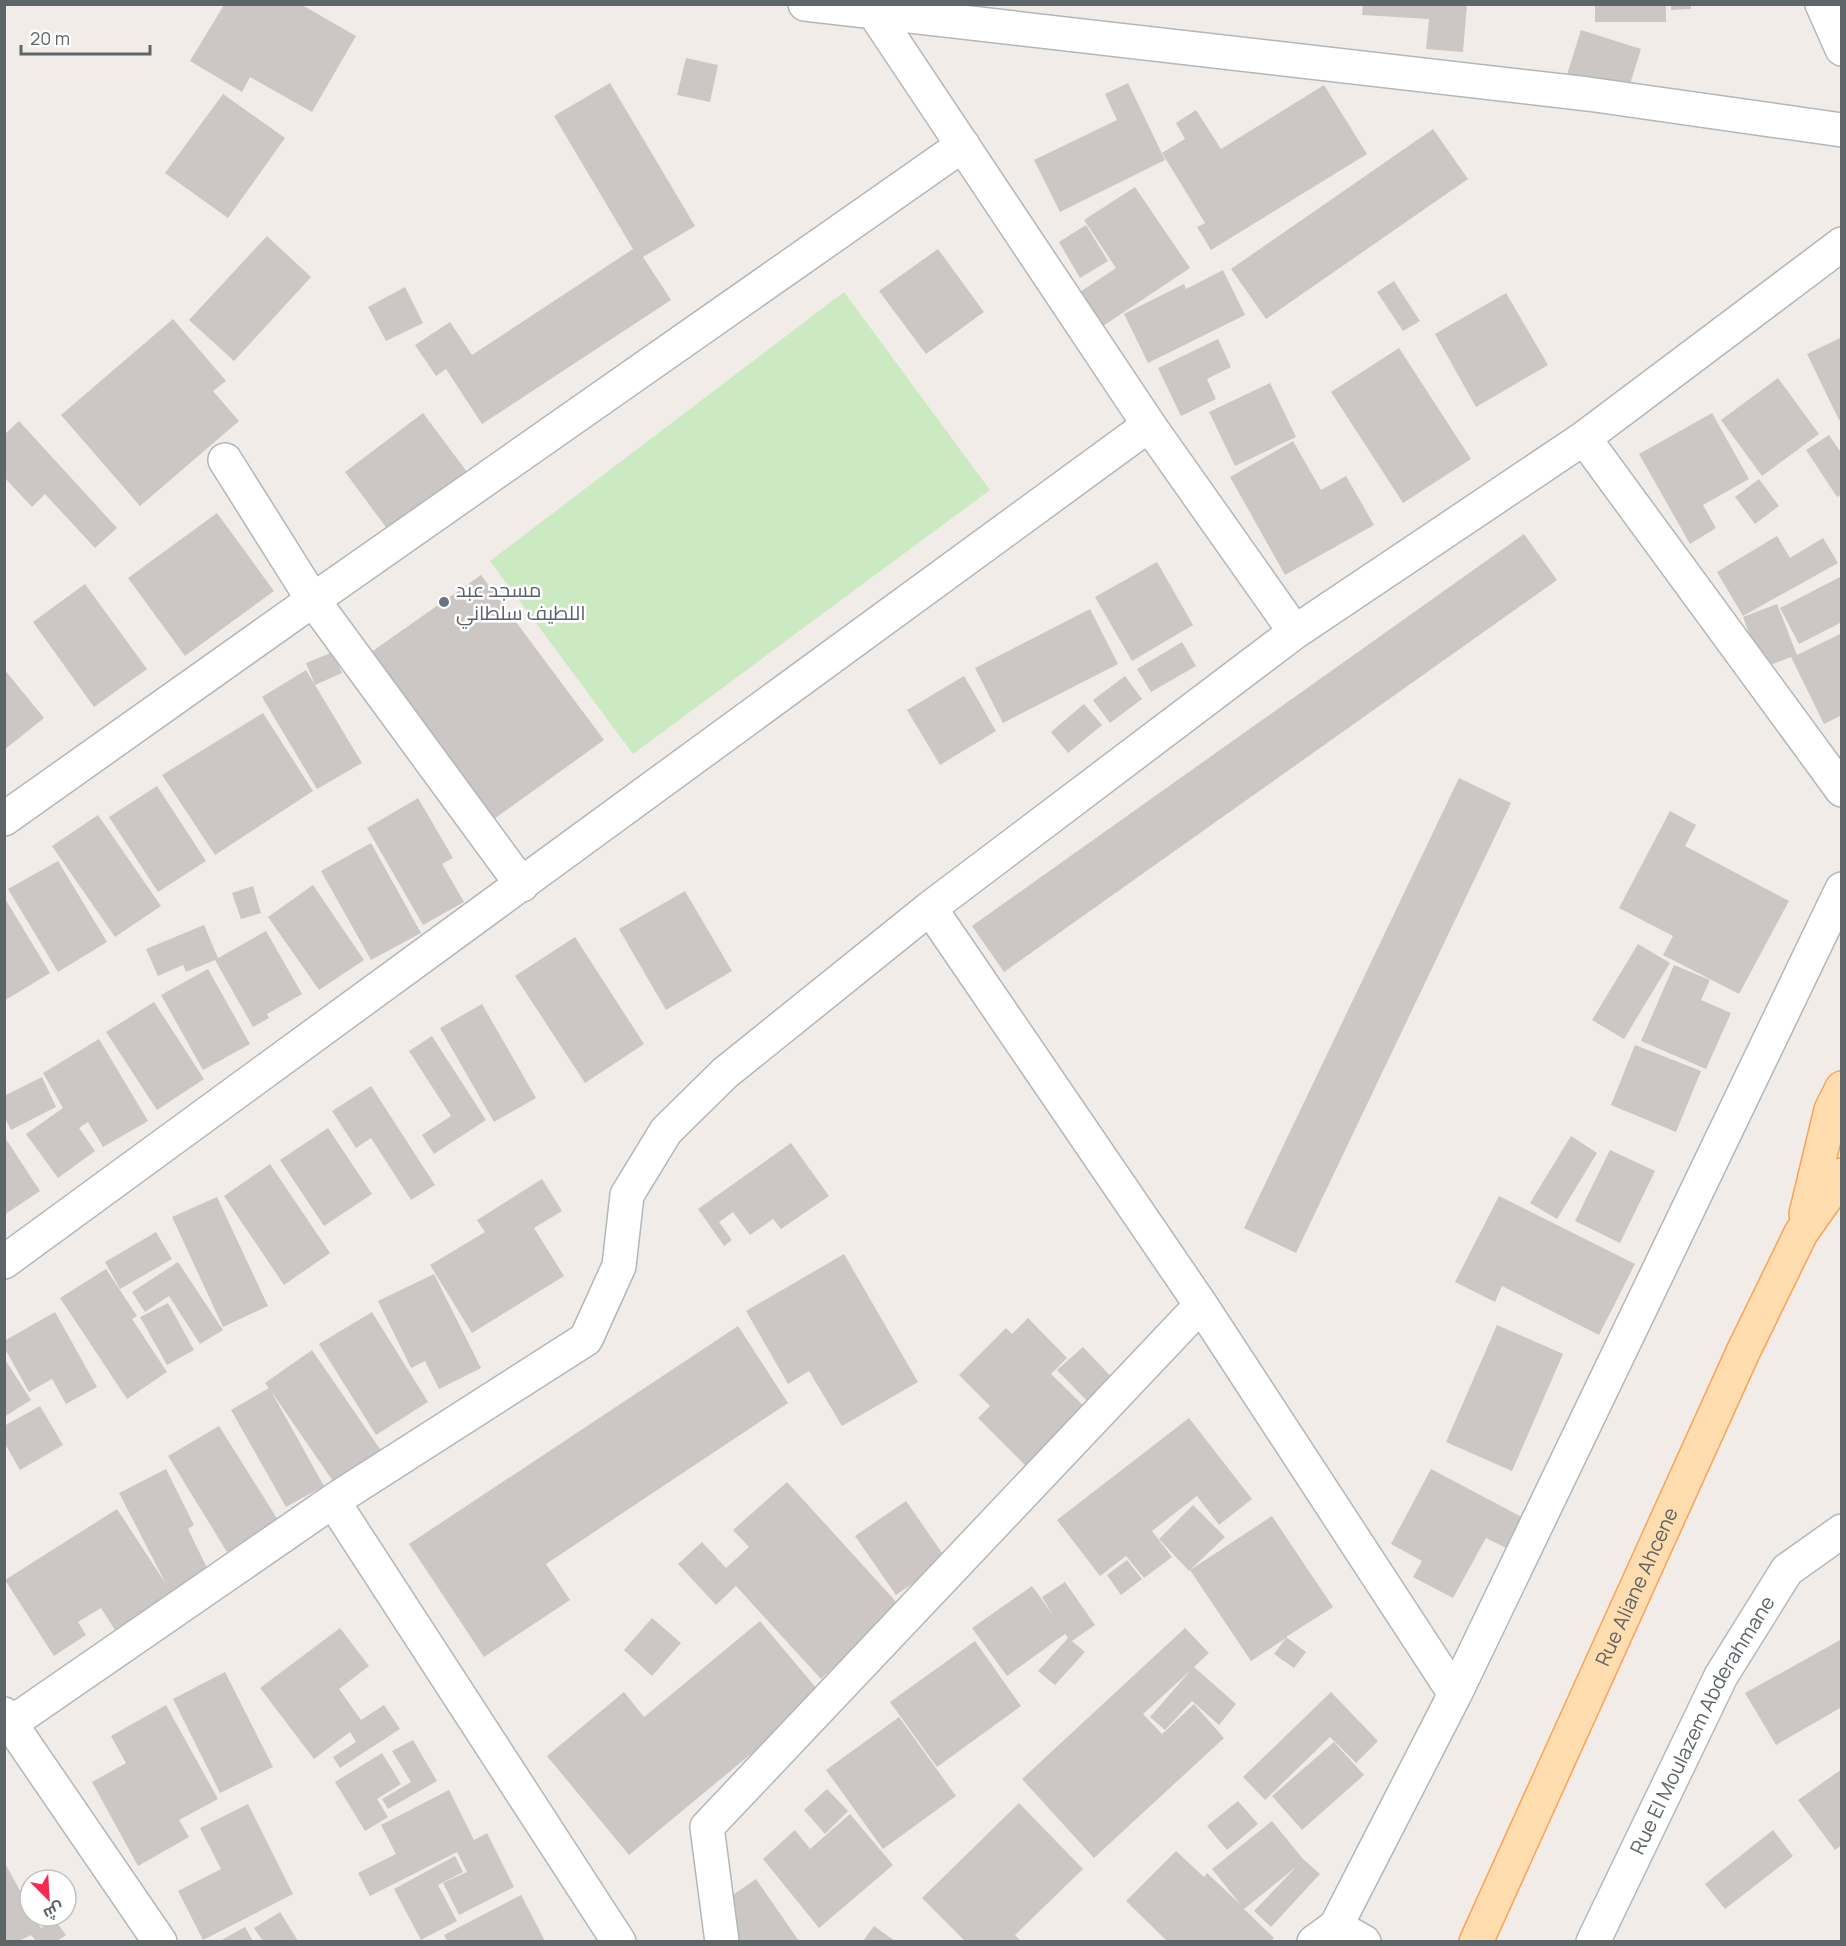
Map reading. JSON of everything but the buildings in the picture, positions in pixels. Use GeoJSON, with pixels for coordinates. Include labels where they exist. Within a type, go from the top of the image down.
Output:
{"type":"FeatureCollection","features":[{"type":"Feature","properties":{"kind":"main road","name":"Rue Aliane Ahcene"},"geometry":{"type":"LineString","coordinates":[[1801,1233],[1831,1110],[1842,1088]]}},
{"type":"Feature","properties":{"kind":"main road","name":"Rue Aliane Ahcene"},"geometry":{"type":"LineString","coordinates":[[1476,1941],[1743,1352],[1801,1233],[1842,1175]]}},
{"type":"Feature","properties":{"kind":"street"},"geometry":{"type":"LineString","coordinates":[[805,4],[1587,94],[1842,130]]}},
{"type":"Feature","properties":{"kind":"street"},"geometry":{"type":"LineString","coordinates":[[1822,4],[1842,49]]}},
{"type":"Feature","properties":{"kind":"street"},"geometry":{"type":"LineString","coordinates":[[873,12],[1149,424],[1295,632]]}},
{"type":"Feature","properties":{"kind":"street"},"geometry":{"type":"LineString","coordinates":[[4,819],[963,146]]}},
{"type":"Feature","properties":{"kind":"street"},"geometry":{"type":"LineString","coordinates":[[160,1941],[7,1722],[333,1501],[586,1339],[619,1266],[627,1195],[666,1131],[725,1072],[930,908],[1295,632],[1584,438],[1842,244]]}},
{"type":"Feature","properties":{"kind":"street"},"geometry":{"type":"LineString","coordinates":[[4,1262],[1149,424]]}},
{"type":"Feature","properties":{"kind":"street"},"geometry":{"type":"LineString","coordinates":[[1584,438],[1842,790]]}},
{"type":"Feature","properties":{"kind":"street"},"geometry":{"type":"LineString","coordinates":[[225,460],[313,600],[522,885]]}},
{"type":"Feature","properties":{"kind":"street"},"geometry":{"type":"LineString","coordinates":[[1364,1941],[1325,1934],[1455,1694],[1842,889]]}},
{"type":"Feature","properties":{"kind":"street"},"geometry":{"type":"LineString","coordinates":[[930,908],[1200,1305],[1455,1694]]}},
{"type":"Feature","properties":{"kind":"street"},"geometry":{"type":"LineString","coordinates":[[722,1941],[707,1827],[1200,1305]]}},
{"type":"Feature","properties":{"kind":"street"},"geometry":{"type":"LineString","coordinates":[[333,1501],[619,1941]]}},
{"type":"Feature","properties":{"kind":"street","name":"Rue El Moulazem Abderahmane"},"geometry":{"type":"LineString","coordinates":[[1593,1941],[1721,1676],[1787,1570],[1842,1531]]}},
{"type":"Feature","properties":{"kind":"green space"},"geometry":{"type":"Polygon","coordinates":[[[844,292],[990,490],[633,754],[490,561],[844,292]]]}},
{"type":"Feature","properties":{"kind":"place","name":"مسجد عبد اللطيف سلطاني"},"geometry":{"type":"Point","coordinates":[444,602]}}]}
